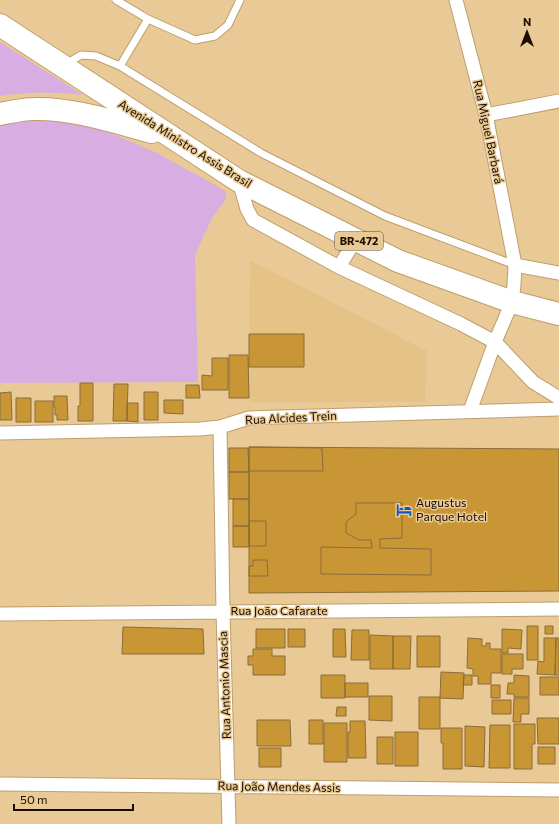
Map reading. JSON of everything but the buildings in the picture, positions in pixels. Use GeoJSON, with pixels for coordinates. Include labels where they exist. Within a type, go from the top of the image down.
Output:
{"type":"FeatureCollection","features":[{"type":"Feature","properties":{"kind":"highway","name":"Avenida Ministro Assis Brasil"},"geometry":{"type":"LineString","coordinates":[[0,25],[239,180],[398,261],[512,302],[559,314]]}},
{"type":"Feature","properties":{"kind":"highway","name":"BR-472"},"geometry":{"type":"LineString","coordinates":[[0,114],[33,108],[67,110],[172,137]]}},
{"type":"Feature","properties":{"kind":"street","name":"Rua Miguel Barbará"},"geometry":{"type":"LineString","coordinates":[[456,0],[486,115],[515,264],[512,302],[495,342],[470,411]]}},
{"type":"Feature","properties":{"kind":"street"},"geometry":{"type":"LineString","coordinates":[[486,115],[559,101]]}},
{"type":"Feature","properties":{"kind":"street"},"geometry":{"type":"LineString","coordinates":[[239,180],[246,209],[253,220],[338,267],[461,324],[495,342],[533,382],[559,398]]}},
{"type":"Feature","properties":{"kind":"street"},"geometry":{"type":"LineString","coordinates":[[338,267],[356,239]]}},
{"type":"Feature","properties":{"kind":"street"},"geometry":{"type":"LineString","coordinates":[[515,264],[559,273]]}},
{"type":"Feature","properties":{"kind":"street","name":"Rua Alcides Trein"},"geometry":{"type":"LineString","coordinates":[[0,433],[179,430],[220,427],[249,418],[559,409]]}},
{"type":"Feature","properties":{"kind":"street","name":"Rua Antonio Mascia"},"geometry":{"type":"LineString","coordinates":[[220,427],[228,824]]}},
{"type":"Feature","properties":{"kind":"street","name":"Rua João Cafarate"},"geometry":{"type":"LineString","coordinates":[[0,614],[559,609]]}},
{"type":"Feature","properties":{"kind":"street","name":"Rua João Mendes Assis"},"geometry":{"type":"LineString","coordinates":[[0,784],[559,790]]}},
{"type":"Feature","properties":{"kind":"lane"},"geometry":{"type":"LineString","coordinates":[[116,0],[148,19],[195,40],[215,36],[228,25],[240,0]]}},
{"type":"Feature","properties":{"kind":"lane"},"geometry":{"type":"LineString","coordinates":[[120,66],[148,19]]}},
{"type":"Feature","properties":{"kind":"lane"},"geometry":{"type":"LineString","coordinates":[[63,66],[81,55],[96,56],[120,66],[261,153],[385,216],[515,264]]}},
{"type":"Feature","properties":{"kind":"shaded area"},"geometry":{"type":"Polygon","coordinates":[[[0,42],[83,95],[42,93],[0,96],[0,42]]]}},
{"type":"Feature","properties":{"kind":"shaded area"},"geometry":{"type":"Polygon","coordinates":[[[24,119],[50,119],[84,124],[115,135],[155,152],[226,192],[226,199],[212,218],[195,256],[198,382],[0,383],[0,122],[24,119]]]}},
{"type":"Feature","properties":{"kind":"shaded area"},"geometry":{"type":"Polygon","coordinates":[[[250,260],[427,351],[425,402],[250,402],[250,260]]]}},
{"type":"Feature","properties":{"kind":"place","name":"Augustus Parque Hotel"},"geometry":{"type":"Point","coordinates":[404,510]}}]}
